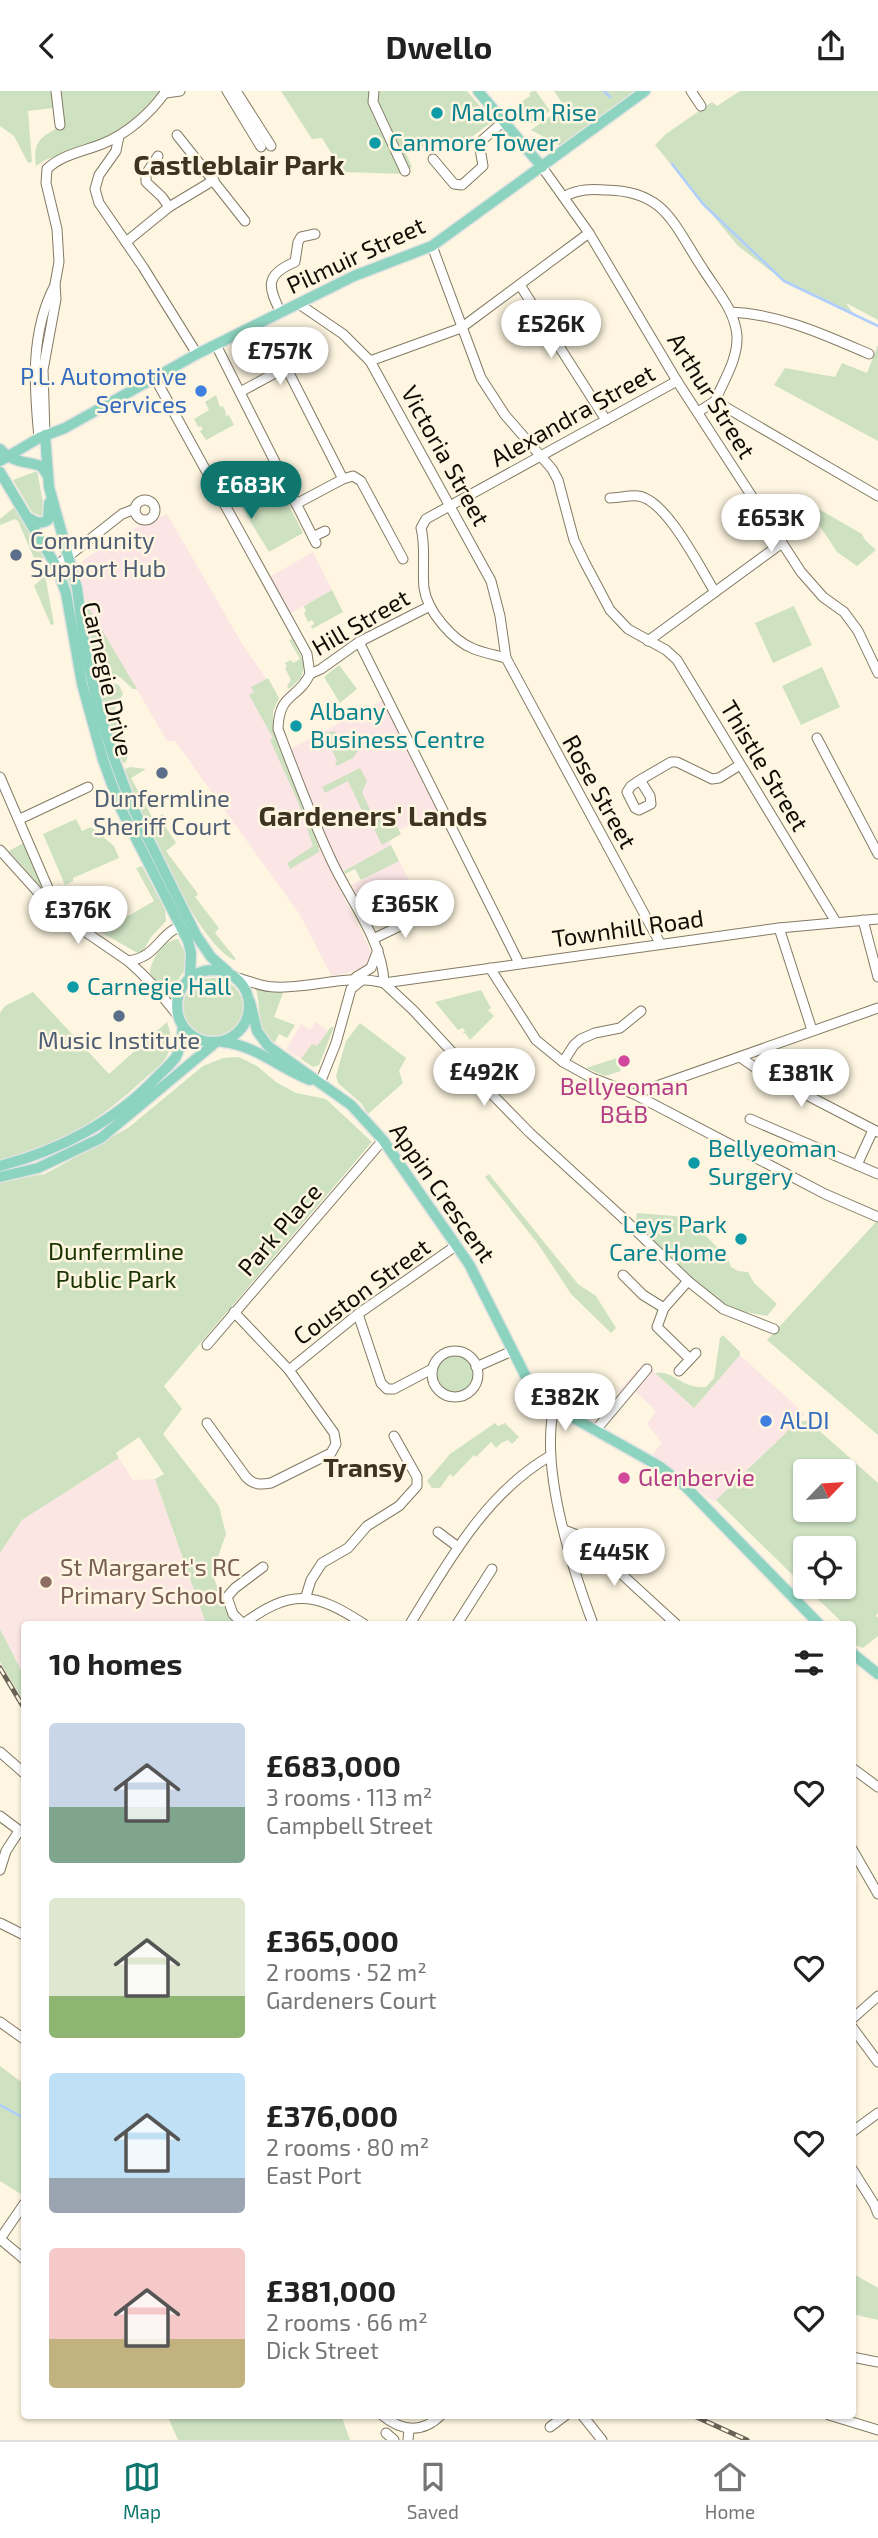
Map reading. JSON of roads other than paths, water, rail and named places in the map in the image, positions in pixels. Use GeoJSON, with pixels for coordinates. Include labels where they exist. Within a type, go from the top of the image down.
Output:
{"type":"FeatureCollection","features":[{"type":"Feature","properties":{"kind":"main road"},"geometry":{"type":"LineString","coordinates":[[478,91],[542,167]]}},
{"type":"Feature","properties":{"kind":"main road","name":"Pilmuir Street"},"geometry":{"type":"LineString","coordinates":[[2,455],[65,428],[197,353],[354,277],[432,246],[542,167],[638,93]]}},
{"type":"Feature","properties":{"kind":"main road","name":"Pilmuir Street"},"geometry":{"type":"LineString","coordinates":[[46,453],[50,443],[65,428]]}},
{"type":"Feature","properties":{"kind":"main road","name":"Carnegie Drive"},"geometry":{"type":"LineString","coordinates":[[42,436],[48,481],[78,588],[92,682],[113,756],[131,804],[185,924],[191,953],[190,977]]}},
{"type":"Feature","properties":{"kind":"main road"},"geometry":{"type":"LineString","coordinates":[[2,455],[18,462],[41,465],[48,481],[48,520],[36,523],[29,518]]}},
{"type":"Feature","properties":{"kind":"main road","name":"Carnegie Drive"},"geometry":{"type":"LineString","coordinates":[[0,472],[56,566],[66,593],[82,684],[103,761],[121,809],[185,924],[211,957],[233,975]]}},
{"type":"Feature","properties":{"kind":"main road"},"geometry":{"type":"LineString","coordinates":[[0,1166],[29,1158],[71,1140],[117,1112],[148,1088],[175,1058],[182,1042],[178,996],[190,977],[211,969],[233,975],[247,992],[250,1002],[248,1017],[242,1028],[232,1037],[217,1042],[101,1138],[37,1168],[0,1177]]}},
{"type":"Feature","properties":{"kind":"main road","name":"Appin Crescent"},"geometry":{"type":"LineString","coordinates":[[250,1002],[254,1023],[261,1038],[272,1050],[351,1105],[383,1140],[457,1245],[526,1377],[554,1407],[659,1466],[685,1486],[815,1621]]}},
{"type":"Feature","properties":{"kind":"main road"},"geometry":{"type":"LineString","coordinates":[[181,1022],[194,1037],[217,1042]]}},
{"type":"Feature","properties":{"kind":"main road","name":"Appin Crescent"},"geometry":{"type":"LineString","coordinates":[[217,1042],[238,1044],[292,1073],[320,1083]]}},
{"type":"Feature","properties":{"kind":"main road"},"geometry":{"type":"LineString","coordinates":[[856,1656],[878,1674]]}},
{"type":"Feature","properties":{"kind":"street"},"geometry":{"type":"LineString","coordinates":[[57,91],[60,125]]}},
{"type":"Feature","properties":{"kind":"street"},"geometry":{"type":"LineString","coordinates":[[42,436],[43,370],[56,299],[55,284],[59,262],[57,229],[46,183],[47,169],[61,159],[118,136],[128,130],[166,92],[180,91]]}},
{"type":"Feature","properties":{"kind":"street"},"geometry":{"type":"LineString","coordinates":[[227,91],[266,146],[238,94],[233,91]]}},
{"type":"Feature","properties":{"kind":"street"},"geometry":{"type":"LineString","coordinates":[[374,91],[373,102],[405,171]]}},
{"type":"Feature","properties":{"kind":"street"},"geometry":{"type":"LineString","coordinates":[[691,91],[701,106]]}},
{"type":"Feature","properties":{"kind":"street"},"geometry":{"type":"LineString","coordinates":[[433,159],[454,184],[462,185],[483,166],[479,148],[482,139],[505,120]]}},
{"type":"Feature","properties":{"kind":"street"},"geometry":{"type":"LineString","coordinates":[[177,135],[245,221]]}},
{"type":"Feature","properties":{"kind":"street"},"geometry":{"type":"LineString","coordinates":[[118,136],[116,151],[99,175],[95,189],[99,203],[197,353]]}},
{"type":"Feature","properties":{"kind":"street"},"geometry":{"type":"LineString","coordinates":[[158,156],[146,174],[146,182],[169,207]]}},
{"type":"Feature","properties":{"kind":"street","name":"Arthur Street"},"geometry":{"type":"LineString","coordinates":[[542,167],[589,233],[677,381],[782,543],[807,580],[823,597],[844,612],[858,631],[878,673]]}},
{"type":"Feature","properties":{"kind":"street"},"geometry":{"type":"LineString","coordinates":[[126,242],[169,207],[214,180]]}},
{"type":"Feature","properties":{"kind":"street"},"geometry":{"type":"LineString","coordinates":[[565,196],[580,189],[628,190],[646,196],[663,209],[731,312],[737,334],[736,355],[715,401],[698,412]]}},
{"type":"Feature","properties":{"kind":"street"},"geometry":{"type":"LineString","coordinates":[[370,361],[461,328],[589,233]]}},
{"type":"Feature","properties":{"kind":"street"},"geometry":{"type":"LineString","coordinates":[[281,313],[271,291],[272,280],[280,268],[295,262],[301,237],[315,234]]}},
{"type":"Feature","properties":{"kind":"street","name":"Thistle Street"},"geometry":{"type":"LineString","coordinates":[[432,246],[481,378],[505,415],[542,456],[558,480],[575,540],[610,610],[628,629],[666,650],[677,660],[836,922]]}},
{"type":"Feature","properties":{"kind":"street"},"geometry":{"type":"LineString","coordinates":[[520,285],[606,420]]}},
{"type":"Feature","properties":{"kind":"street","name":"Victoria Street"},"geometry":{"type":"LineString","coordinates":[[299,304],[343,334],[370,361],[491,581],[500,616],[506,658]]}},
{"type":"Feature","properties":{"kind":"street"},"geometry":{"type":"LineString","coordinates":[[731,312],[754,313],[811,328],[869,354]]}},
{"type":"Feature","properties":{"kind":"street"},"geometry":{"type":"LineString","coordinates":[[216,345],[314,540],[325,531]]}},
{"type":"Feature","properties":{"kind":"street"},"geometry":{"type":"LineString","coordinates":[[240,392],[305,356]]}},
{"type":"Feature","properties":{"kind":"street"},"geometry":{"type":"LineString","coordinates":[[286,367],[343,479]]}},
{"type":"Feature","properties":{"kind":"street"},"geometry":{"type":"LineString","coordinates":[[155,378],[307,654],[310,674]]}},
{"type":"Feature","properties":{"kind":"street","name":"Alexandra Street"},"geometry":{"type":"LineString","coordinates":[[430,605],[424,589],[425,543],[421,528],[426,519],[677,381]]}},
{"type":"Feature","properties":{"kind":"street"},"geometry":{"type":"LineString","coordinates":[[715,401],[878,496]]}},
{"type":"Feature","properties":{"kind":"street"},"geometry":{"type":"LineString","coordinates":[[296,504],[353,476],[361,481],[402,559]]}},
{"type":"Feature","properties":{"kind":"street"},"geometry":{"type":"LineString","coordinates":[[610,498],[639,496],[653,502],[668,517],[715,592]]}},
{"type":"Feature","properties":{"kind":"street"},"geometry":{"type":"LineString","coordinates":[[56,566],[122,515],[135,509]]}},
{"type":"Feature","properties":{"kind":"street"},"geometry":{"type":"LineString","coordinates":[[649,641],[782,543]]}},
{"type":"Feature","properties":{"kind":"street"},"geometry":{"type":"LineString","coordinates":[[430,605],[458,639],[472,649],[506,658]]}},
{"type":"Feature","properties":{"kind":"street","name":"Hill Street"},"geometry":{"type":"LineString","coordinates":[[384,983],[384,971],[378,950],[328,854],[278,729],[278,713],[284,702],[303,685],[310,674],[359,642],[430,605]]}},
{"type":"Feature","properties":{"kind":"street"},"geometry":{"type":"LineString","coordinates":[[359,642],[519,963]]}},
{"type":"Feature","properties":{"kind":"street","name":"Rose Street"},"geometry":{"type":"LineString","coordinates":[[506,658],[660,943]]}},
{"type":"Feature","properties":{"kind":"street"},"geometry":{"type":"LineString","coordinates":[[817,738],[878,854]]}},
{"type":"Feature","properties":{"kind":"street"},"geometry":{"type":"LineString","coordinates":[[640,781],[671,762],[712,779],[719,778],[740,765]]}},
{"type":"Feature","properties":{"kind":"street"},"geometry":{"type":"LineString","coordinates":[[0,777],[20,819],[54,902],[55,911]]}},
{"type":"Feature","properties":{"kind":"street"},"geometry":{"type":"LineString","coordinates":[[20,819],[88,787]]}},
{"type":"Feature","properties":{"kind":"street"},"geometry":{"type":"LineString","coordinates":[[0,850],[3,862],[55,911],[128,961],[155,986],[181,1022]]}},
{"type":"Feature","properties":{"kind":"street"},"geometry":{"type":"LineString","coordinates":[[373,939],[402,925],[406,916]]}},
{"type":"Feature","properties":{"kind":"street","name":"Townhill Road"},"geometry":{"type":"LineString","coordinates":[[384,983],[660,943],[878,919]]}},
{"type":"Feature","properties":{"kind":"street"},"geometry":{"type":"LineString","coordinates":[[863,920],[878,977]]}},
{"type":"Feature","properties":{"kind":"street"},"geometry":{"type":"LineString","coordinates":[[128,961],[142,959],[163,937],[185,924]]}},
{"type":"Feature","properties":{"kind":"street"},"geometry":{"type":"LineString","coordinates":[[779,928],[812,1030]]}},
{"type":"Feature","properties":{"kind":"street"},"geometry":{"type":"LineString","coordinates":[[351,979],[371,968],[378,950]]}},
{"type":"Feature","properties":{"kind":"street"},"geometry":{"type":"LineString","coordinates":[[490,968],[536,1040],[563,1062],[592,1078],[634,1094],[825,1194],[878,1217]]}},
{"type":"Feature","properties":{"kind":"street"},"geometry":{"type":"LineString","coordinates":[[233,975],[273,987],[330,984],[351,979],[384,983],[530,1133],[688,1281],[723,1309],[774,1329]]}},
{"type":"Feature","properties":{"kind":"street"},"geometry":{"type":"LineString","coordinates":[[320,1083],[336,1043],[353,987],[364,979]]}},
{"type":"Feature","properties":{"kind":"street"},"geometry":{"type":"LineString","coordinates":[[330,984],[342,992],[345,1010]]}},
{"type":"Feature","properties":{"kind":"street"},"geometry":{"type":"LineString","coordinates":[[634,1094],[878,1008]]}},
{"type":"Feature","properties":{"kind":"street"},"geometry":{"type":"LineString","coordinates":[[563,1062],[574,1045],[582,1039],[595,1033],[620,1028],[641,1011]]}},
{"type":"Feature","properties":{"kind":"street"},"geometry":{"type":"LineString","coordinates":[[740,1057],[760,1071],[875,1131],[858,1165]]}},
{"type":"Feature","properties":{"kind":"street"},"geometry":{"type":"LineString","coordinates":[[750,1119],[878,1174]]}},
{"type":"Feature","properties":{"kind":"street","name":"Park Place"},"geometry":{"type":"LineString","coordinates":[[207,1345],[383,1140]]}},
{"type":"Feature","properties":{"kind":"street","name":"Couston Street"},"geometry":{"type":"LineString","coordinates":[[289,1370],[358,1314],[457,1245]]}},
{"type":"Feature","properties":{"kind":"street"},"geometry":{"type":"LineString","coordinates":[[623,1275],[643,1295],[664,1308]]}},
{"type":"Feature","properties":{"kind":"street"},"geometry":{"type":"LineString","coordinates":[[679,1371],[693,1356],[657,1327],[664,1308],[688,1281]]}},
{"type":"Feature","properties":{"kind":"street"},"geometry":{"type":"LineString","coordinates":[[208,1423],[253,1484],[271,1483],[331,1453],[336,1444],[334,1433],[289,1370],[234,1312]]}},
{"type":"Feature","properties":{"kind":"street"},"geometry":{"type":"LineString","coordinates":[[358,1314],[381,1383],[387,1389],[394,1389],[432,1369],[440,1356],[454,1351],[467,1355],[478,1374],[473,1389],[460,1397],[452,1397],[438,1390],[434,1384],[432,1369]]}},
{"type":"Feature","properties":{"kind":"street"},"geometry":{"type":"LineString","coordinates":[[476,1367],[512,1351]]}},
{"type":"Feature","properties":{"kind":"street"},"geometry":{"type":"LineString","coordinates":[[595,1431],[648,1369]]}},
{"type":"Feature","properties":{"kind":"street"},"geometry":{"type":"LineString","coordinates":[[554,1407],[550,1428],[550,1456],[564,1530],[592,1621]]}},
{"type":"Feature","properties":{"kind":"street"},"geometry":{"type":"LineString","coordinates":[[306,1596],[311,1580],[322,1563],[348,1548],[366,1526],[399,1506],[417,1486],[417,1477],[394,1436]]}},
{"type":"Feature","properties":{"kind":"street"},"geometry":{"type":"LineString","coordinates":[[412,1621],[457,1546],[517,1480],[550,1456]]}},
{"type":"Feature","properties":{"kind":"street"},"geometry":{"type":"LineString","coordinates":[[564,1530],[580,1536],[673,1621]]}},
{"type":"Feature","properties":{"kind":"street"},"geometry":{"type":"LineString","coordinates":[[438,1532],[457,1546]]}},
{"type":"Feature","properties":{"kind":"street"},"geometry":{"type":"LineString","coordinates":[[240,1621],[233,1614],[227,1597],[263,1567]]}},
{"type":"Feature","properties":{"kind":"street"},"geometry":{"type":"LineString","coordinates":[[459,1621],[492,1569]]}},
{"type":"Feature","properties":{"kind":"street"},"geometry":{"type":"LineString","coordinates":[[247,1621],[265,1608],[306,1596],[339,1608],[359,1621]]}},
{"type":"Feature","properties":{"kind":"street"},"geometry":{"type":"LineString","coordinates":[[0,1752],[21,1770]]}},
{"type":"Feature","properties":{"kind":"street"},"geometry":{"type":"LineString","coordinates":[[856,1771],[878,1787]]}},
{"type":"Feature","properties":{"kind":"street"},"geometry":{"type":"LineString","coordinates":[[0,1815],[21,1832]]}},
{"type":"Feature","properties":{"kind":"street"},"geometry":{"type":"LineString","coordinates":[[0,1870],[6,1851],[21,1834]]}},
{"type":"Feature","properties":{"kind":"street"},"geometry":{"type":"LineString","coordinates":[[856,1856],[878,1893]]}},
{"type":"Feature","properties":{"kind":"street"},"geometry":{"type":"LineString","coordinates":[[0,1923],[21,1934]]}},
{"type":"Feature","properties":{"kind":"street"},"geometry":{"type":"LineString","coordinates":[[856,2015],[878,1996]]}},
{"type":"Feature","properties":{"kind":"street"},"geometry":{"type":"LineString","coordinates":[[0,2022],[21,2037]]}},
{"type":"Feature","properties":{"kind":"street"},"geometry":{"type":"LineString","coordinates":[[856,2032],[878,2062]]}},
{"type":"Feature","properties":{"kind":"street"},"geometry":{"type":"LineString","coordinates":[[856,2128],[878,2112]]}},
{"type":"Feature","properties":{"kind":"street"},"geometry":{"type":"LineString","coordinates":[[856,2176],[878,2214]]}},
{"type":"Feature","properties":{"kind":"street"},"geometry":{"type":"LineString","coordinates":[[21,2208],[0,2239],[21,2256]]}},
{"type":"Feature","properties":{"kind":"street"},"geometry":{"type":"LineString","coordinates":[[856,2358],[878,2362]]}},
{"type":"Feature","properties":{"kind":"street"},"geometry":{"type":"LineString","coordinates":[[386,2419],[392,2424],[409,2429],[436,2419]]}},
{"type":"Feature","properties":{"kind":"street"},"geometry":{"type":"LineString","coordinates":[[550,2427],[561,2419]]}},
{"type":"Feature","properties":{"kind":"street"},"geometry":{"type":"LineString","coordinates":[[585,2419],[602,2440]]}},
{"type":"Feature","properties":{"kind":"street"},"geometry":{"type":"LineString","coordinates":[[842,2419],[878,2430]]}},
{"type":"Feature","properties":{"kind":"street"},"geometry":{"type":"LineString","coordinates":[[408,2440],[409,2429]]}},
{"type":"Feature","properties":{"kind":"street"},"geometry":{"type":"LineString","coordinates":[[386,2433],[394,2440]]}},
{"type":"Feature","properties":{"kind":"waterway"},"geometry":{"type":"LineString","coordinates":[[604,91],[610,97]]}},
{"type":"Feature","properties":{"kind":"waterway"},"geometry":{"type":"LineString","coordinates":[[672,164],[703,204],[784,281],[878,326]]}},
{"type":"Feature","properties":{"kind":"waterway"},"geometry":{"type":"LineString","coordinates":[[0,2105],[21,2116]]}},
{"type":"Feature","properties":{"kind":"railway"},"geometry":{"type":"LineString","coordinates":[[0,1668],[21,1703]]}},
{"type":"Feature","properties":{"kind":"railway"},"geometry":{"type":"LineString","coordinates":[[701,2419],[747,2440]]}},
{"type":"Feature","properties":{"kind":"place","name":"Malcolm Rise"},"geometry":{"type":"Point","coordinates":[437,113]}},
{"type":"Feature","properties":{"kind":"place","name":"Canmore Tower"},"geometry":{"type":"Point","coordinates":[375,143]}},
{"type":"Feature","properties":{"kind":"place","name":"P.L. Automotive Services"},"geometry":{"type":"Point","coordinates":[201,391]}},
{"type":"Feature","properties":{"kind":"place","name":"Community Support Hub"},"geometry":{"type":"Point","coordinates":[16,555]}},
{"type":"Feature","properties":{"kind":"place","name":"Albany Business Centre"},"geometry":{"type":"Point","coordinates":[296,726]}},
{"type":"Feature","properties":{"kind":"place","name":"Dunfermline Sheriff Court"},"geometry":{"type":"Point","coordinates":[162,773]}},
{"type":"Feature","properties":{"kind":"place","name":"Carnegie Hall"},"geometry":{"type":"Point","coordinates":[73,987]}},
{"type":"Feature","properties":{"kind":"place","name":"Music Institute"},"geometry":{"type":"Point","coordinates":[119,1016]}},
{"type":"Feature","properties":{"kind":"place","name":"Bellyeoman B&B"},"geometry":{"type":"Point","coordinates":[624,1061]}},
{"type":"Feature","properties":{"kind":"place","name":"Bellyeoman Surgery"},"geometry":{"type":"Point","coordinates":[694,1163]}},
{"type":"Feature","properties":{"kind":"place","name":"Leys Park Care Home"},"geometry":{"type":"Point","coordinates":[741,1239]}},
{"type":"Feature","properties":{"kind":"place","name":"ALDI"},"geometry":{"type":"Point","coordinates":[766,1421]}},
{"type":"Feature","properties":{"kind":"place","name":"Glenbervie"},"geometry":{"type":"Point","coordinates":[624,1478]}},
{"type":"Feature","properties":{"kind":"place","name":"St Margaret's RC Primary School"},"geometry":{"type":"Point","coordinates":[46,1582]}},
{"type":"Feature","properties":{"kind":"district","name":"Castleblair Park"},"geometry":{"type":"Point","coordinates":[239,165]}},
{"type":"Feature","properties":{"kind":"district","name":"Gardeners' Lands"},"geometry":{"type":"Point","coordinates":[373,816]}},
{"type":"Feature","properties":{"kind":"district","name":"Transy"},"geometry":{"type":"Point","coordinates":[365,1468]}},
{"type":"Feature","properties":{"kind":"park label","name":"Dunfermline Public Park"},"geometry":{"type":"Point","coordinates":[116,1266]}}]}
